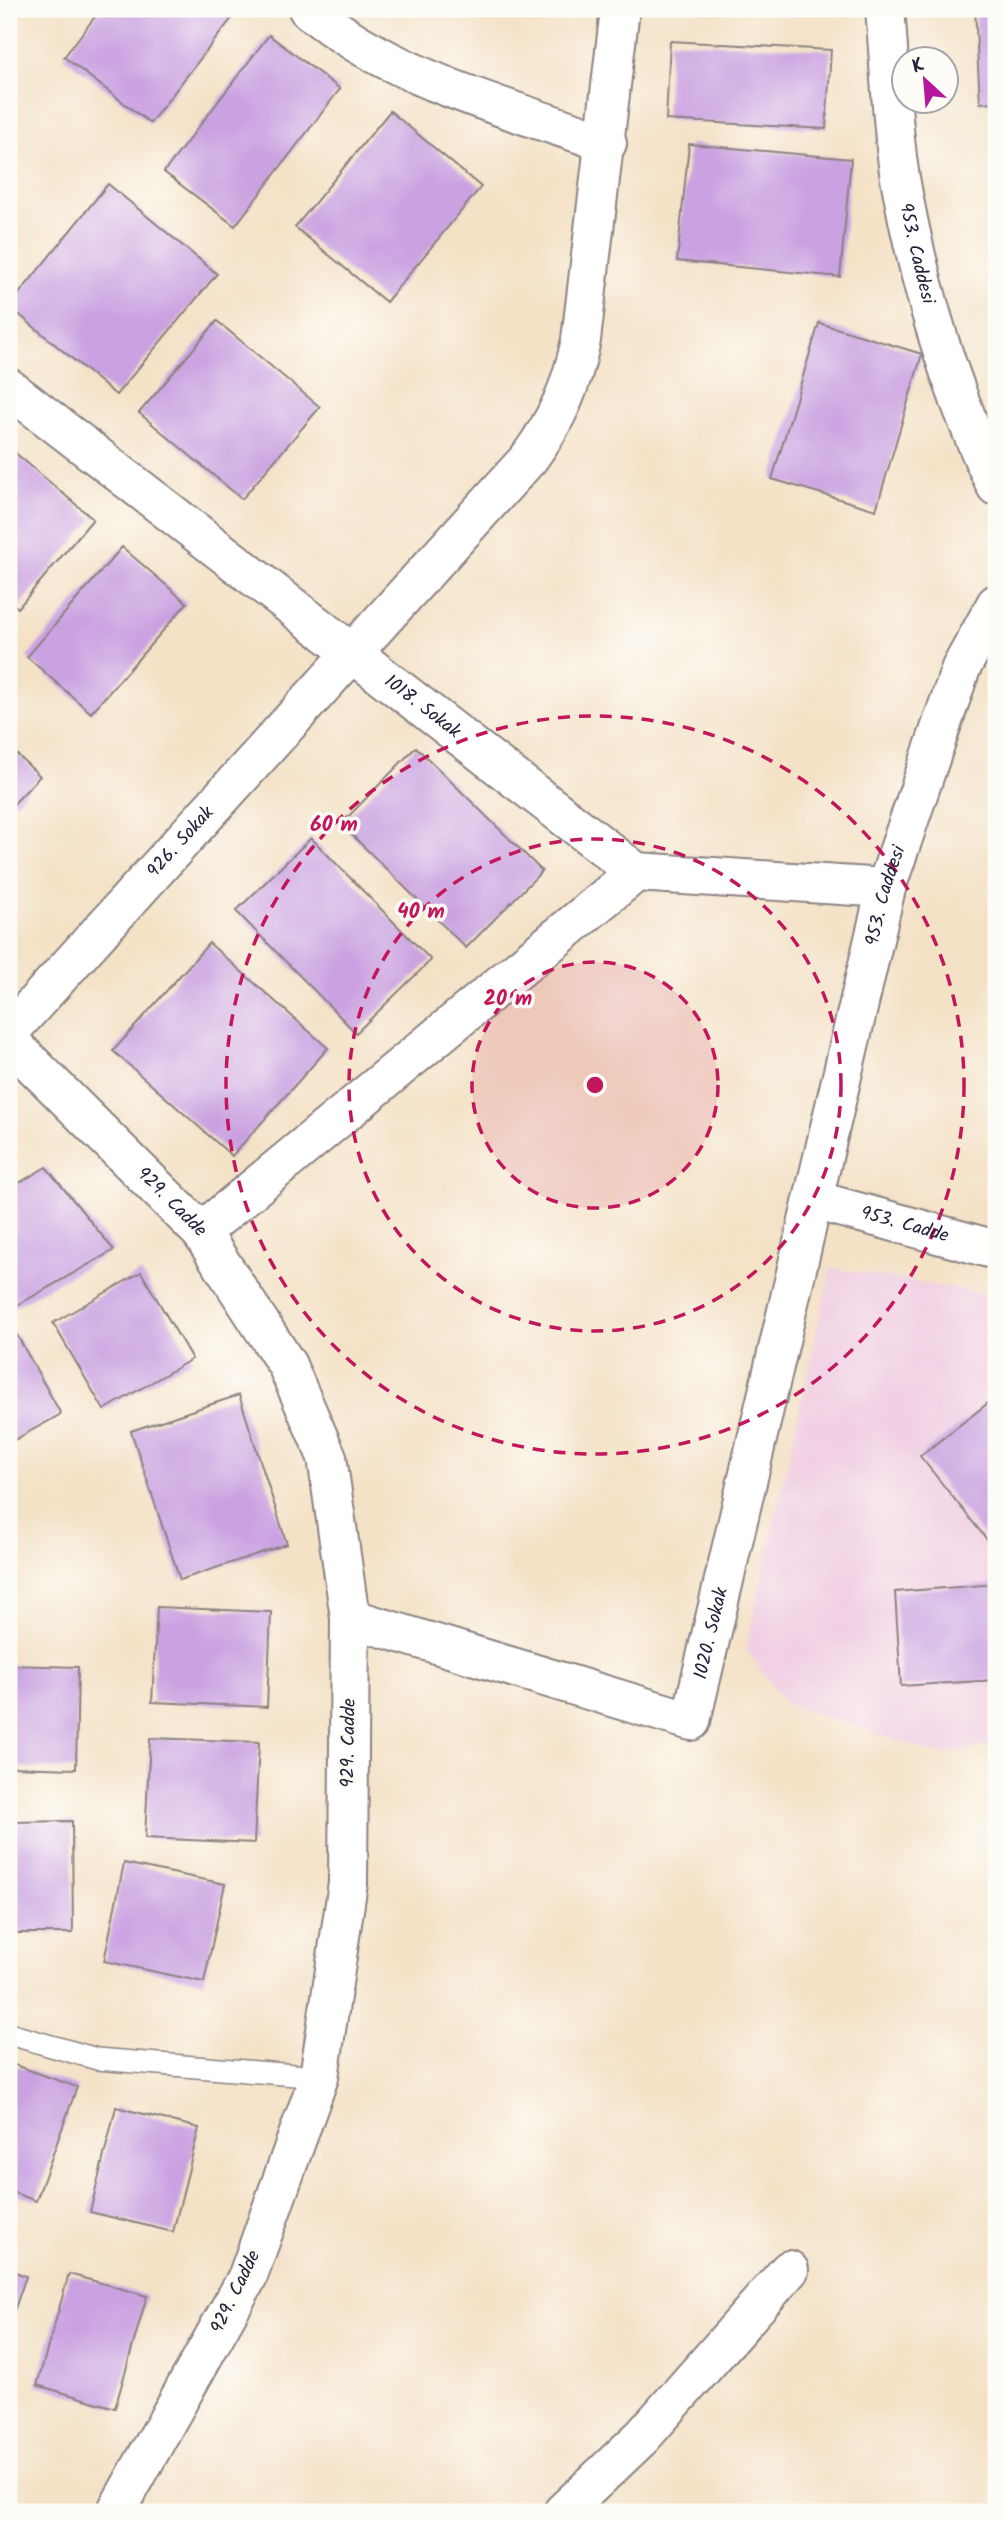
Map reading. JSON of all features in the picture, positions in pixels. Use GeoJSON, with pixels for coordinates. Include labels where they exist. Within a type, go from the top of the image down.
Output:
{"type":"FeatureCollection","features":[{"type":"Feature","properties":{"kind":"street"},"geometry":{"type":"LineString","coordinates":[[308,9],[332,28],[427,80],[607,143]]}},
{"type":"Feature","properties":{"kind":"street","name":"926. Sokak"},"geometry":{"type":"LineString","coordinates":[[9,1032],[529,458],[555,422],[573,380],[581,340],[607,143],[620,9]]}},
{"type":"Feature","properties":{"kind":"street","name":"953. Caddesi"},"geometry":{"type":"LineString","coordinates":[[885,9],[900,176],[923,289],[966,424],[996,486]]}},
{"type":"Feature","properties":{"kind":"street","name":"1018. Sokak"},"geometry":{"type":"LineString","coordinates":[[9,388],[636,872]]}},
{"type":"Feature","properties":{"kind":"street","name":"953. Caddesi"},"geometry":{"type":"LineString","coordinates":[[814,1200],[886,888],[961,668],[996,604]]}},
{"type":"Feature","properties":{"kind":"street"},"geometry":{"type":"LineString","coordinates":[[201,1232],[636,872],[886,888]]}},
{"type":"Feature","properties":{"kind":"street","name":"929. Cadde"},"geometry":{"type":"LineString","coordinates":[[9,1041],[201,1232],[287,1365],[327,1457],[350,1618],[348,1883],[319,2077],[247,2278],[116,2512]]}},
{"type":"Feature","properties":{"kind":"street","name":"953. Cadde"},"geometry":{"type":"LineString","coordinates":[[814,1200],[996,1250]]}},
{"type":"Feature","properties":{"kind":"street","name":"1020. Sokak"},"geometry":{"type":"LineString","coordinates":[[350,1618],[691,1721],[814,1200]]}},
{"type":"Feature","properties":{"kind":"street"},"geometry":{"type":"LineString","coordinates":[[563,2512],[643,2436],[789,2270]]}},
{"type":"Feature","properties":{"kind":"lane"},"geometry":{"type":"LineString","coordinates":[[9,2034],[97,2059],[319,2077]]}},
{"type":"Feature","properties":{"kind":"shaded area"},"geometry":{"type":"Polygon","coordinates":[[[831,1268],[996,1295],[996,1744],[940,1755],[784,1703],[746,1649],[831,1268]]]}},
{"type":"Feature","properties":{"kind":"building"},"geometry":{"type":"Polygon","coordinates":[[[101,9],[239,9],[150,123],[64,57],[101,9]]]}},
{"type":"Feature","properties":{"kind":"building"},"geometry":{"type":"Polygon","coordinates":[[[975,9],[996,9],[996,102],[980,103],[975,9]]]}},
{"type":"Feature","properties":{"kind":"building"},"geometry":{"type":"Polygon","coordinates":[[[269,35],[340,89],[235,226],[164,172],[269,35]]]}},
{"type":"Feature","properties":{"kind":"building"},"geometry":{"type":"Polygon","coordinates":[[[670,41],[831,50],[826,129],[666,120],[670,41]]]}},
{"type":"Feature","properties":{"kind":"building"},"geometry":{"type":"Polygon","coordinates":[[[390,111],[481,187],[386,302],[295,227],[390,111]]]}},
{"type":"Feature","properties":{"kind":"building"},"geometry":{"type":"Polygon","coordinates":[[[689,144],[851,159],[840,277],[677,261],[689,144]]]}},
{"type":"Feature","properties":{"kind":"building"},"geometry":{"type":"Polygon","coordinates":[[[108,184],[217,274],[116,395],[9,306],[108,184]]]}},
{"type":"Feature","properties":{"kind":"building"},"geometry":{"type":"Polygon","coordinates":[[[217,321],[320,407],[242,499],[139,413],[217,321]]]}},
{"type":"Feature","properties":{"kind":"building"},"geometry":{"type":"Polygon","coordinates":[[[819,323],[922,354],[876,510],[772,479],[819,323]]]}},
{"type":"Feature","properties":{"kind":"building"},"geometry":{"type":"Polygon","coordinates":[[[13,451],[93,519],[18,608],[9,601],[9,456],[13,451]]]}},
{"type":"Feature","properties":{"kind":"building"},"geometry":{"type":"Polygon","coordinates":[[[122,547],[187,603],[91,713],[27,657],[122,547]]]}},
{"type":"Feature","properties":{"kind":"building"},"geometry":{"type":"Polygon","coordinates":[[[9,747],[40,776],[9,809],[9,747]]]}},
{"type":"Feature","properties":{"kind":"building"},"geometry":{"type":"Polygon","coordinates":[[[416,747],[542,871],[466,948],[341,824],[416,747]]]}},
{"type":"Feature","properties":{"kind":"building"},"geometry":{"type":"Polygon","coordinates":[[[311,838],[431,960],[356,1033],[236,911],[311,838]]]}},
{"type":"Feature","properties":{"kind":"building"},"geometry":{"type":"Polygon","coordinates":[[[209,943],[328,1048],[232,1156],[113,1051],[209,943]]]}},
{"type":"Feature","properties":{"kind":"building"},"geometry":{"type":"Polygon","coordinates":[[[46,1167],[114,1250],[9,1310],[9,1189],[46,1167]]]}},
{"type":"Feature","properties":{"kind":"building"},"geometry":{"type":"Polygon","coordinates":[[[141,1272],[192,1359],[104,1410],[53,1323],[141,1272]]]}},
{"type":"Feature","properties":{"kind":"building"},"geometry":{"type":"Polygon","coordinates":[[[17,1335],[61,1414],[9,1443],[9,1340],[17,1335]]]}},
{"type":"Feature","properties":{"kind":"building"},"geometry":{"type":"Polygon","coordinates":[[[239,1395],[287,1544],[180,1580],[131,1431],[239,1395]]]}},
{"type":"Feature","properties":{"kind":"building"},"geometry":{"type":"Polygon","coordinates":[[[992,1400],[996,1405],[996,1551],[920,1456],[992,1400]]]}},
{"type":"Feature","properties":{"kind":"building"},"geometry":{"type":"Polygon","coordinates":[[[996,1584],[996,1680],[901,1686],[895,1592],[996,1584]]]}},
{"type":"Feature","properties":{"kind":"building"},"geometry":{"type":"Polygon","coordinates":[[[157,1607],[271,1612],[267,1707],[152,1702],[157,1607]]]}},
{"type":"Feature","properties":{"kind":"building"},"geometry":{"type":"Polygon","coordinates":[[[9,1665],[78,1667],[76,1769],[9,1767],[9,1665]]]}},
{"type":"Feature","properties":{"kind":"building"},"geometry":{"type":"Polygon","coordinates":[[[150,1738],[259,1742],[254,1843],[145,1838],[150,1738]]]}},
{"type":"Feature","properties":{"kind":"building"},"geometry":{"type":"Polygon","coordinates":[[[72,1821],[73,1933],[9,1933],[9,1822],[72,1821]]]}},
{"type":"Feature","properties":{"kind":"building"},"geometry":{"type":"Polygon","coordinates":[[[124,1863],[225,1884],[204,1982],[104,1961],[124,1863]]]}},
{"type":"Feature","properties":{"kind":"building"},"geometry":{"type":"Polygon","coordinates":[[[9,2063],[77,2087],[36,2201],[9,2191],[9,2063]]]}},
{"type":"Feature","properties":{"kind":"building"},"geometry":{"type":"Polygon","coordinates":[[[116,2107],[199,2128],[173,2232],[90,2212],[116,2107]]]}},
{"type":"Feature","properties":{"kind":"building"},"geometry":{"type":"Polygon","coordinates":[[[9,2270],[26,2276],[9,2326],[9,2270]]]}},
{"type":"Feature","properties":{"kind":"building"},"geometry":{"type":"Polygon","coordinates":[[[69,2274],[147,2296],[115,2408],[37,2385],[69,2274]]]}}]}
